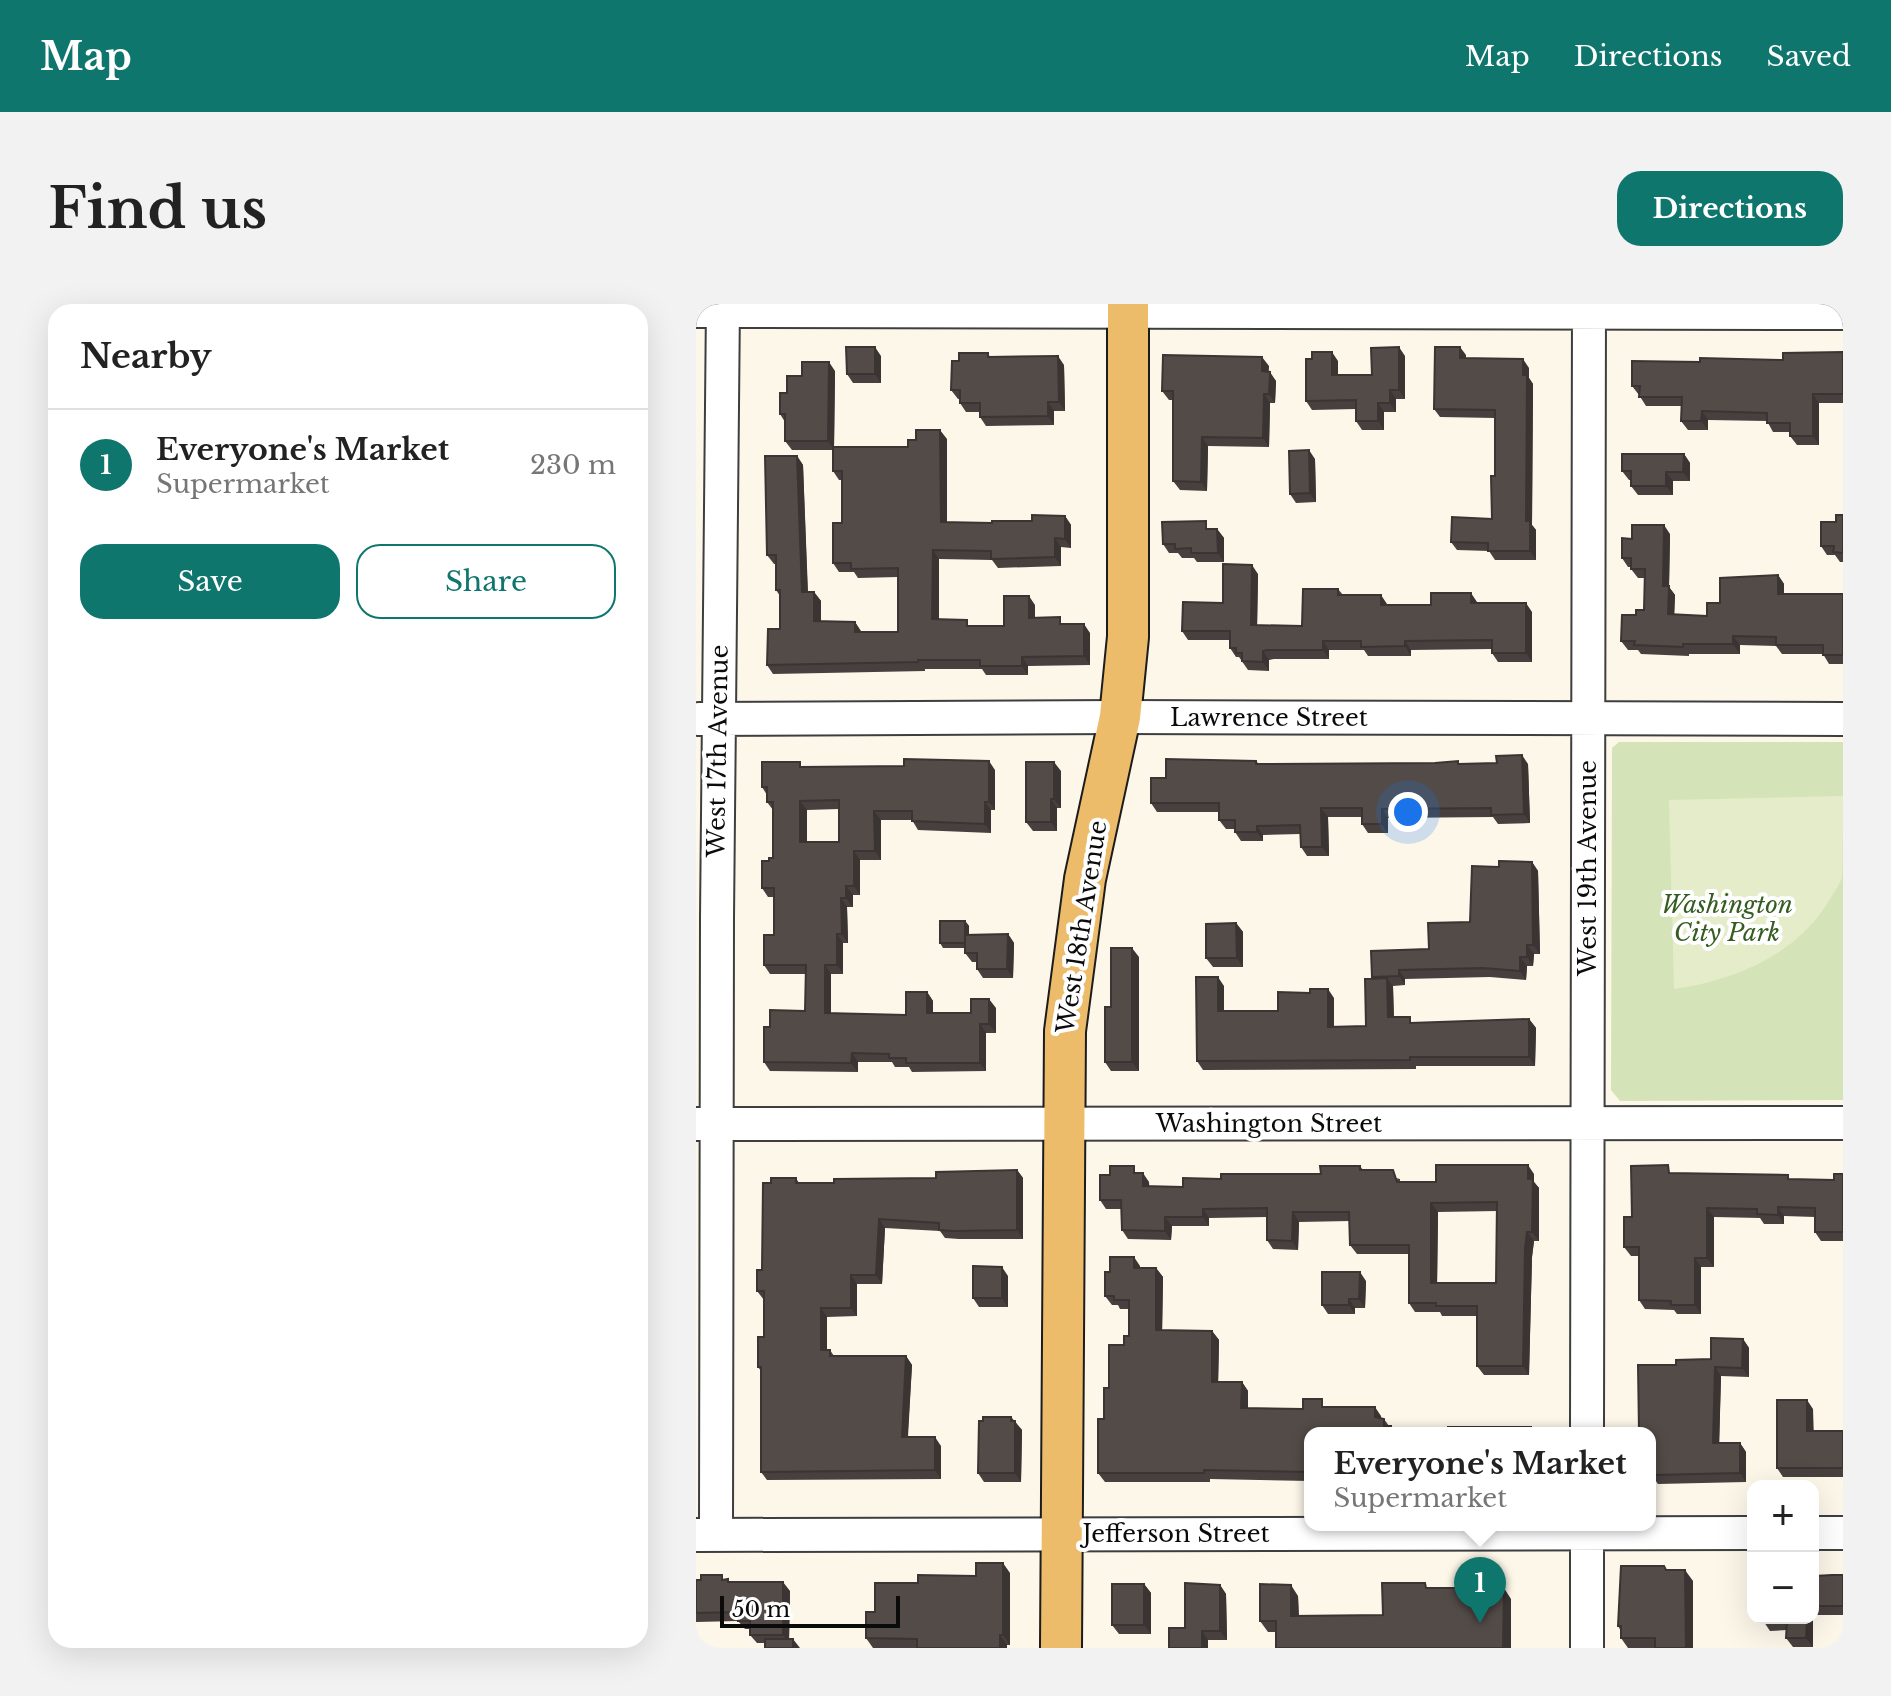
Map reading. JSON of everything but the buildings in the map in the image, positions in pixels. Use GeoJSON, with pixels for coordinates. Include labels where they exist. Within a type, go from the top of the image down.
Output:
{"type":"FeatureCollection","features":[{"type":"Feature","properties":{"kind":"main road","name":"West 18th Avenue"},"geometry":{"type":"LineString","coordinates":[[1061,1648],[1065,1031],[1079,917],[1120,717],[1128,637],[1128,308]]}},
{"type":"Feature","properties":{"kind":"street"},"geometry":{"type":"LineString","coordinates":[[714,309],[1589,308],[1843,313]]}},
{"type":"Feature","properties":{"kind":"street","name":"West 19th Avenue"},"geometry":{"type":"LineString","coordinates":[[1587,1427],[1589,308]]}},
{"type":"Feature","properties":{"kind":"street","name":"West 17th Avenue"},"geometry":{"type":"LineString","coordinates":[[706,1535],[707,719],[714,309]]}},
{"type":"Feature","properties":{"kind":"street","name":"Lawrence Street"},"geometry":{"type":"LineString","coordinates":[[707,719],[1843,719]]}},
{"type":"Feature","properties":{"kind":"street","name":"Washington Street"},"geometry":{"type":"LineString","coordinates":[[706,1124],[1843,1123]]}},
{"type":"Feature","properties":{"kind":"street","name":"Jefferson Street"},"geometry":{"type":"LineString","coordinates":[[706,1535],[1377,1531]]}},
{"type":"Feature","properties":{"kind":"street"},"geometry":{"type":"LineString","coordinates":[[1587,1531],[1587,1648]]}},
{"type":"Feature","properties":{"kind":"street","name":"Jefferson Street"},"geometry":{"type":"LineString","coordinates":[[1656,1531],[1747,1533]]}},
{"type":"Feature","properties":{"kind":"street"},"geometry":{"type":"LineString","coordinates":[[1819,1533],[1843,1533]]}},
{"type":"Feature","properties":{"kind":"green space","name":"Washington City Park"},"geometry":{"type":"Polygon","coordinates":[[[1619,742],[1843,742],[1843,1100],[1620,1101],[1611,1090],[1612,748],[1619,742]]]}},
{"type":"Feature","properties":{"kind":"green space"},"geometry":{"type":"Polygon","coordinates":[[[1843,796],[1842,877],[1817,918],[1783,950],[1763,962],[1720,979],[1674,989],[1669,800],[1843,796]]]}},
{"type":"Feature","properties":{"kind":"place","name":"Everyone's Market"},"geometry":{"type":"Point","coordinates":[1480,1623]}}]}
